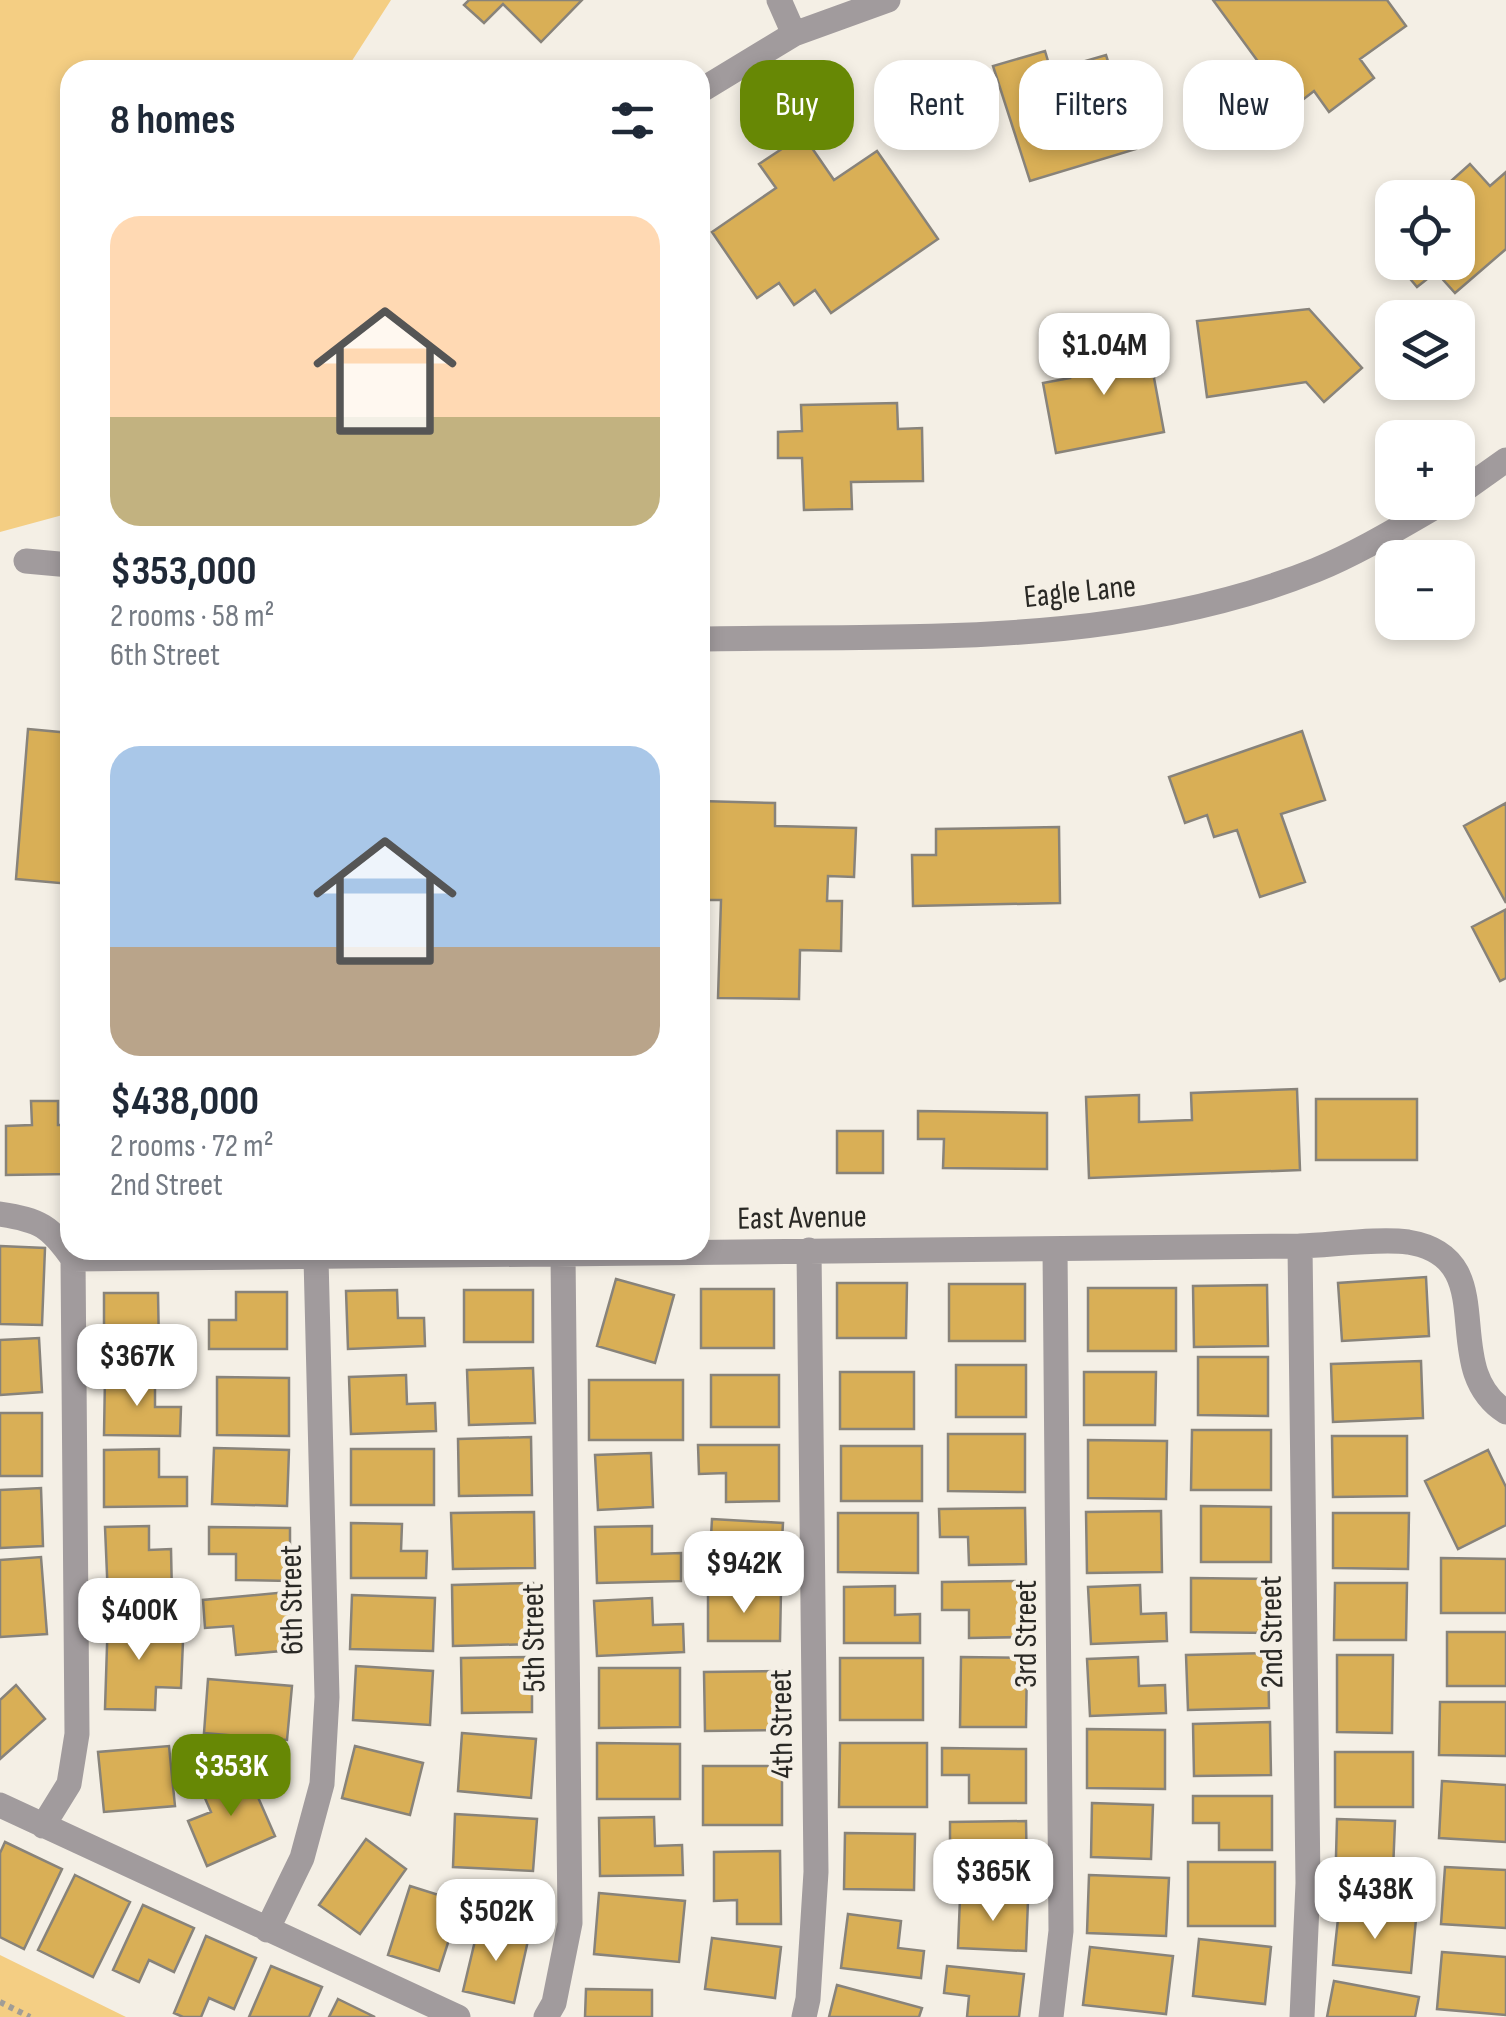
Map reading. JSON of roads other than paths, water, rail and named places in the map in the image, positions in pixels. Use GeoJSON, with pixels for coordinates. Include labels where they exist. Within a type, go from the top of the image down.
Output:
{"type":"FeatureCollection","features":[{"type":"Feature","properties":{"kind":"street"},"geometry":{"type":"LineString","coordinates":[[780,0],[794,34]]}},
{"type":"Feature","properties":{"kind":"street"},"geometry":{"type":"LineString","coordinates":[[710,85],[794,34],[888,0]]}},
{"type":"Feature","properties":{"kind":"street"},"geometry":{"type":"LineString","coordinates":[[1475,482],[1506,460]]}},
{"type":"Feature","properties":{"kind":"street","name":"Eagle Lane"},"geometry":{"type":"LineString","coordinates":[[710,639],[975,634],[1133,621],[1203,606],[1314,571],[1410,520]]}},
{"type":"Feature","properties":{"kind":"street"},"geometry":{"type":"LineString","coordinates":[[26,561],[60,563]]}},
{"type":"Feature","properties":{"kind":"street"},"geometry":{"type":"LineString","coordinates":[[0,1214],[31,1218],[54,1231],[60,1240]]}},
{"type":"Feature","properties":{"kind":"street","name":"East Avenue"},"geometry":{"type":"LineString","coordinates":[[710,1252],[1408,1242],[1442,1254],[1461,1268],[1469,1297],[1476,1373],[1491,1402],[1506,1412]]}},
{"type":"Feature","properties":{"kind":"street","name":"2nd Street"},"geometry":{"type":"LineString","coordinates":[[1300,1246],[1308,1883],[1302,2017]]}},
{"type":"Feature","properties":{"kind":"street","name":"3rd Street"},"geometry":{"type":"LineString","coordinates":[[1051,2017],[1060,1931],[1056,1249]]}},
{"type":"Feature","properties":{"kind":"street","name":"4th Street"},"geometry":{"type":"LineString","coordinates":[[804,2017],[816,1872],[809,1250]]}},
{"type":"Feature","properties":{"kind":"street"},"geometry":{"type":"LineString","coordinates":[[43,1826],[70,1784],[77,1734],[73,1260]]}},
{"type":"Feature","properties":{"kind":"street","name":"6th Street"},"geometry":{"type":"LineString","coordinates":[[267,1930],[302,1858],[322,1784],[327,1697],[316,1260]]}},
{"type":"Feature","properties":{"kind":"street","name":"5th Street"},"geometry":{"type":"LineString","coordinates":[[546,2017],[554,2002],[570,1923],[563,1260]]}},
{"type":"Feature","properties":{"kind":"street"},"geometry":{"type":"LineString","coordinates":[[0,1805],[458,2017]]}}]}
